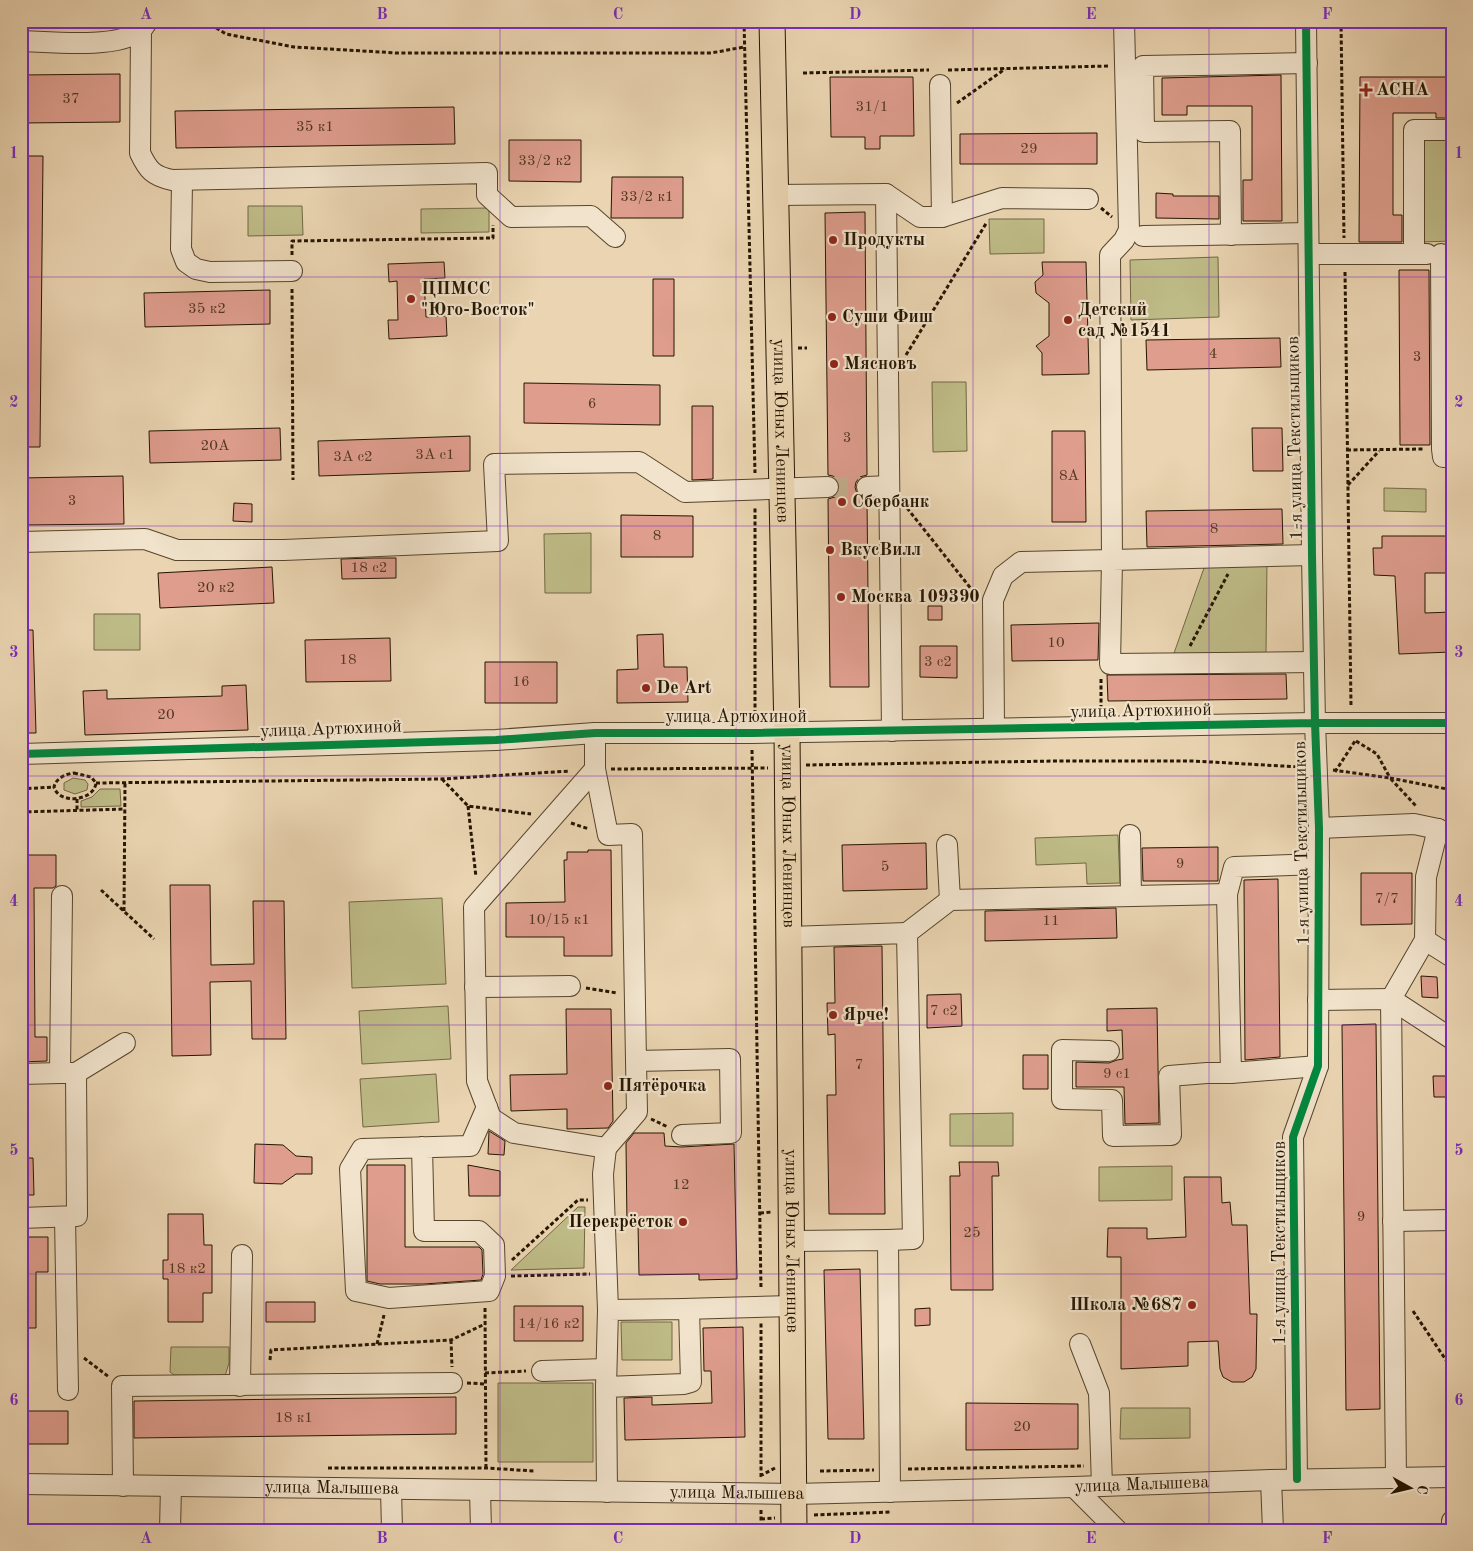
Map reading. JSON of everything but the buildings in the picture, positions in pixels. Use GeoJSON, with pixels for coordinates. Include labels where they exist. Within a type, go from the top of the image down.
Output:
{"type":"FeatureCollection","features":[{"type":"Feature","properties":{"kind":"main road","name":"улица Юных Ленинцев"},"geometry":{"type":"LineString","coordinates":[[772,21],[788,766],[794,1530]]}},
{"type":"Feature","properties":{"kind":"street"},"geometry":{"type":"LineString","coordinates":[[1124,21],[1129,230],[1124,240],[1110,255],[1112,560],[1110,664],[1314,662]]}},
{"type":"Feature","properties":{"kind":"street","name":"1-я улица Текстильщиков"},"geometry":{"type":"LineString","coordinates":[[1297,1480],[1294,1137],[1318,1066],[1319,828],[1312,555],[1306,21]]}},
{"type":"Feature","properties":{"kind":"street"},"geometry":{"type":"LineString","coordinates":[[21,41],[96,43],[122,39],[144,26]]}},
{"type":"Feature","properties":{"kind":"street"},"geometry":{"type":"LineString","coordinates":[[144,26],[140,153],[146,166],[158,177],[182,180],[487,173],[487,195],[511,218],[591,216],[614,237]]}},
{"type":"Feature","properties":{"kind":"street"},"geometry":{"type":"LineString","coordinates":[[1232,235],[1230,130],[1144,132],[1143,66],[1307,63]]}},
{"type":"Feature","properties":{"kind":"street"},"geometry":{"type":"LineString","coordinates":[[942,75],[940,114],[942,217]]}},
{"type":"Feature","properties":{"kind":"street"},"geometry":{"type":"LineString","coordinates":[[1414,254],[1414,130],[1452,130]]}},
{"type":"Feature","properties":{"kind":"street"},"geometry":{"type":"LineString","coordinates":[[182,180],[181,249],[186,262],[196,269],[210,272],[292,271]]}},
{"type":"Feature","properties":{"kind":"street"},"geometry":{"type":"LineString","coordinates":[[886,194],[892,731]]}},
{"type":"Feature","properties":{"kind":"street"},"geometry":{"type":"LineString","coordinates":[[775,195],[886,194],[920,217],[942,217],[1002,198],[1088,199]]}},
{"type":"Feature","properties":{"kind":"street"},"geometry":{"type":"LineString","coordinates":[[1143,236],[1308,233]]}},
{"type":"Feature","properties":{"kind":"street"},"geometry":{"type":"LineString","coordinates":[[1309,254],[1446,254],[1447,453]]}},
{"type":"Feature","properties":{"kind":"street"},"geometry":{"type":"LineString","coordinates":[[21,542],[145,539],[176,550],[284,550],[498,541],[494,464],[639,462],[685,492],[828,487]]}},
{"type":"Feature","properties":{"kind":"street"},"geometry":{"type":"LineString","coordinates":[[867,487],[889,486]]}},
{"type":"Feature","properties":{"kind":"street"},"geometry":{"type":"LineString","coordinates":[[994,728],[993,600],[1003,576],[1021,562],[1312,555]]}},
{"type":"Feature","properties":{"kind":"street","name":"улица Артюхиной"},"geometry":{"type":"LineString","coordinates":[[21,754],[496,740],[595,732],[787,733],[1315,723],[1452,723]]}},
{"type":"Feature","properties":{"kind":"street"},"geometry":{"type":"LineString","coordinates":[[595,732],[595,769],[608,835],[632,834],[637,1112],[606,1148],[603,1174],[608,1310],[606,1378],[607,1492]]}},
{"type":"Feature","properties":{"kind":"street"},"geometry":{"type":"LineString","coordinates":[[595,769],[474,907],[475,987],[478,1081],[491,1118],[514,1133],[606,1148]]}},
{"type":"Feature","properties":{"kind":"street"},"geometry":{"type":"LineString","coordinates":[[1319,828],[1414,824],[1445,833],[1426,877],[1425,940],[1391,999],[1396,1478]]}},
{"type":"Feature","properties":{"kind":"street"},"geometry":{"type":"LineString","coordinates":[[1130,835],[1131,896]]}},
{"type":"Feature","properties":{"kind":"street"},"geometry":{"type":"LineString","coordinates":[[947,845],[950,900]]}},
{"type":"Feature","properties":{"kind":"street"},"geometry":{"type":"LineString","coordinates":[[1231,1073],[1227,894],[1234,867],[1319,864]]}},
{"type":"Feature","properties":{"kind":"street"},"geometry":{"type":"LineString","coordinates":[[789,937],[907,933],[950,900],[1227,894]]}},
{"type":"Feature","properties":{"kind":"street"},"geometry":{"type":"LineString","coordinates":[[21,1218],[77,1216],[68,1073],[62,896]]}},
{"type":"Feature","properties":{"kind":"street"},"geometry":{"type":"LineString","coordinates":[[792,1241],[913,1239],[907,933]]}},
{"type":"Feature","properties":{"kind":"street"},"geometry":{"type":"LineString","coordinates":[[1425,940],[1452,957]]}},
{"type":"Feature","properties":{"kind":"street"},"geometry":{"type":"LineString","coordinates":[[475,987],[570,986]]}},
{"type":"Feature","properties":{"kind":"street"},"geometry":{"type":"LineString","coordinates":[[1318,1000],[1391,999],[1452,1039]]}},
{"type":"Feature","properties":{"kind":"street"},"geometry":{"type":"LineString","coordinates":[[21,1074],[68,1073],[125,1043]]}},
{"type":"Feature","properties":{"kind":"street"},"geometry":{"type":"LineString","coordinates":[[1109,1051],[1062,1050],[1062,1099],[1112,1100],[1113,1136],[1171,1135],[1169,1076],[1318,1066]]}},
{"type":"Feature","properties":{"kind":"street"},"geometry":{"type":"LineString","coordinates":[[636,1061],[730,1059],[731,1134],[682,1135]]}},
{"type":"Feature","properties":{"kind":"street"},"geometry":{"type":"LineString","coordinates":[[422,1147],[424,1231],[479,1231],[494,1245],[490,1284],[389,1298],[356,1291],[350,1168],[362,1149],[422,1147],[470,1146],[487,1107]]}},
{"type":"Feature","properties":{"kind":"street"},"geometry":{"type":"LineString","coordinates":[[65,1217],[68,1390]]}},
{"type":"Feature","properties":{"kind":"street"},"geometry":{"type":"LineString","coordinates":[[1393,1221],[1452,1220]]}},
{"type":"Feature","properties":{"kind":"street"},"geometry":{"type":"LineString","coordinates":[[888,1240],[890,1492]]}},
{"type":"Feature","properties":{"kind":"street"},"geometry":{"type":"LineString","coordinates":[[240,1386],[242,1256]]}},
{"type":"Feature","properties":{"kind":"street"},"geometry":{"type":"LineString","coordinates":[[608,1310],[792,1306]]}},
{"type":"Feature","properties":{"kind":"street"},"geometry":{"type":"LineString","coordinates":[[542,1371],[684,1384],[691,1382],[689,1309],[683,1309]]}},
{"type":"Feature","properties":{"kind":"street"},"geometry":{"type":"LineString","coordinates":[[1080,1344],[1099,1393],[1102,1486]]}},
{"type":"Feature","properties":{"kind":"street"},"geometry":{"type":"LineString","coordinates":[[123,1486],[122,1386],[452,1383]]}},
{"type":"Feature","properties":{"kind":"street","name":"улица Малышева"},"geometry":{"type":"LineString","coordinates":[[21,1484],[607,1492],[760,1485],[794,1494],[1271,1480],[1452,1478]]}},
{"type":"Feature","properties":{"kind":"street"},"geometry":{"type":"LineString","coordinates":[[1271,1480],[1273,1530]]}},
{"type":"Feature","properties":{"kind":"street"},"geometry":{"type":"LineString","coordinates":[[170,1530],[171,1486]]}},
{"type":"Feature","properties":{"kind":"street"},"geometry":{"type":"LineString","coordinates":[[1074,1487],[1117,1530]]}},
{"type":"Feature","properties":{"kind":"street"},"geometry":{"type":"LineString","coordinates":[[391,1489],[392,1530]]}},
{"type":"Feature","properties":{"kind":"street"},"geometry":{"type":"LineString","coordinates":[[481,1530],[484,1490]]}},
{"type":"Feature","properties":{"kind":"street"},"geometry":{"type":"LineString","coordinates":[[1452,1521],[1452,1530]]}},
{"type":"Feature","properties":{"kind":"path"},"geometry":{"type":"LineString","coordinates":[[205,21],[226,34],[294,47],[396,53],[711,53],[744,47]]}},
{"type":"Feature","properties":{"kind":"path"},"geometry":{"type":"LineString","coordinates":[[744,21],[755,489],[755,714]]}},
{"type":"Feature","properties":{"kind":"path"},"geometry":{"type":"LineString","coordinates":[[1341,21],[1352,723],[1356,741],[1377,754],[1390,778],[1445,833]]}},
{"type":"Feature","properties":{"kind":"path"},"geometry":{"type":"LineString","coordinates":[[803,73],[942,75],[1005,68],[1125,65]]}},
{"type":"Feature","properties":{"kind":"path"},"geometry":{"type":"LineString","coordinates":[[940,114],[1005,68]]}},
{"type":"Feature","properties":{"kind":"path"},"geometry":{"type":"LineString","coordinates":[[888,383],[1002,198]]}},
{"type":"Feature","properties":{"kind":"path"},"geometry":{"type":"LineString","coordinates":[[293,480],[292,241],[493,238],[492,200]]}},
{"type":"Feature","properties":{"kind":"path"},"geometry":{"type":"LineString","coordinates":[[1347,450],[1447,453]]}},
{"type":"Feature","properties":{"kind":"path"},"geometry":{"type":"LineString","coordinates":[[1348,486],[1379,450]]}},
{"type":"Feature","properties":{"kind":"path"},"geometry":{"type":"LineString","coordinates":[[889,486],[993,616]]}},
{"type":"Feature","properties":{"kind":"path"},"geometry":{"type":"LineString","coordinates":[[1181,664],[1238,556]]}},
{"type":"Feature","properties":{"kind":"path"},"geometry":{"type":"LineString","coordinates":[[1101,714],[1101,668],[1110,664]]}},
{"type":"Feature","properties":{"kind":"path"},"geometry":{"type":"LineString","coordinates":[[752,733],[762,1307],[761,1530]]}},
{"type":"Feature","properties":{"kind":"path"},"geometry":{"type":"LineString","coordinates":[[96,783],[441,779],[595,769],[752,769],[788,766],[1045,761],[1183,761],[1277,764],[1336,770],[1452,790]]}},
{"type":"Feature","properties":{"kind":"path"},"geometry":{"type":"LineString","coordinates":[[54,787],[56,782],[64,776],[74,773],[92,777],[96,783]]}},
{"type":"Feature","properties":{"kind":"path"},"geometry":{"type":"LineString","coordinates":[[441,779],[468,806],[479,902]]}},
{"type":"Feature","properties":{"kind":"path"},"geometry":{"type":"LineString","coordinates":[[54,787],[58,794],[77,799],[93,791],[96,783]]}},
{"type":"Feature","properties":{"kind":"path"},"geometry":{"type":"LineString","coordinates":[[124,910],[125,783]]}},
{"type":"Feature","properties":{"kind":"path"},"geometry":{"type":"LineString","coordinates":[[21,789],[54,787]]}},
{"type":"Feature","properties":{"kind":"path"},"geometry":{"type":"LineString","coordinates":[[77,799],[77,810]]}},
{"type":"Feature","properties":{"kind":"path"},"geometry":{"type":"LineString","coordinates":[[21,812],[125,809]]}},
{"type":"Feature","properties":{"kind":"path"},"geometry":{"type":"LineString","coordinates":[[101,890],[154,939]]}},
{"type":"Feature","properties":{"kind":"path"},"geometry":{"type":"LineString","coordinates":[[570,986],[635,995]]}},
{"type":"Feature","properties":{"kind":"path"},"geometry":{"type":"LineString","coordinates":[[637,1112],[682,1135]]}},
{"type":"Feature","properties":{"kind":"path"},"geometry":{"type":"LineString","coordinates":[[484,1490],[486,1468],[485,1324],[490,1284],[578,1200],[604,1200]]}},
{"type":"Feature","properties":{"kind":"path"},"geometry":{"type":"LineString","coordinates":[[490,1284],[606,1274]]}},
{"type":"Feature","properties":{"kind":"path"},"geometry":{"type":"LineString","coordinates":[[1394,1282],[1452,1369]]}},
{"type":"Feature","properties":{"kind":"path"},"geometry":{"type":"LineString","coordinates":[[377,1344],[389,1298]]}},
{"type":"Feature","properties":{"kind":"path"},"geometry":{"type":"LineString","coordinates":[[270,1360],[270,1350],[451,1340],[485,1324]]}},
{"type":"Feature","properties":{"kind":"path"},"geometry":{"type":"LineString","coordinates":[[451,1340],[452,1383]]}},
{"type":"Feature","properties":{"kind":"path"},"geometry":{"type":"LineString","coordinates":[[67,1345],[122,1386]]}},
{"type":"Feature","properties":{"kind":"path"},"geometry":{"type":"LineString","coordinates":[[485,1373],[542,1371]]}},
{"type":"Feature","properties":{"kind":"path"},"geometry":{"type":"LineString","coordinates":[[760,1485],[794,1457]]}},
{"type":"Feature","properties":{"kind":"path"},"geometry":{"type":"LineString","coordinates":[[319,1468],[486,1468],[542,1471]]}},
{"type":"Feature","properties":{"kind":"path"},"geometry":{"type":"LineString","coordinates":[[751,1476],[760,1485]]}},
{"type":"Feature","properties":{"kind":"shaded area"},"geometry":{"type":"Polygon","coordinates":[[[1422,140],[1452,140],[1452,241],[1421,242],[1422,140]]]}},
{"type":"Feature","properties":{"kind":"shaded area"},"geometry":{"type":"Polygon","coordinates":[[[248,206],[302,206],[303,235],[248,236],[248,206]]]}},
{"type":"Feature","properties":{"kind":"shaded area"},"geometry":{"type":"Polygon","coordinates":[[[489,208],[489,232],[421,233],[421,209],[489,208]]]}},
{"type":"Feature","properties":{"kind":"shaded area"},"geometry":{"type":"Polygon","coordinates":[[[989,219],[1044,219],[1044,253],[990,254],[989,219]]]}},
{"type":"Feature","properties":{"kind":"shaded area"},"geometry":{"type":"Polygon","coordinates":[[[1218,257],[1219,317],[1131,320],[1130,260],[1218,257]]]}},
{"type":"Feature","properties":{"kind":"shaded area"},"geometry":{"type":"Polygon","coordinates":[[[932,382],[966,382],[967,451],[933,452],[932,382]]]}},
{"type":"Feature","properties":{"kind":"shaded area"},"geometry":{"type":"Polygon","coordinates":[[[1384,488],[1426,489],[1426,512],[1384,511],[1384,488]]]}},
{"type":"Feature","properties":{"kind":"shaded area"},"geometry":{"type":"Polygon","coordinates":[[[591,533],[591,593],[545,593],[544,534],[591,533]]]}},
{"type":"Feature","properties":{"kind":"shaded area"},"geometry":{"type":"Polygon","coordinates":[[[1267,561],[1266,653],[1173,656],[1204,568],[1267,561]]]}},
{"type":"Feature","properties":{"kind":"shaded area"},"geometry":{"type":"Polygon","coordinates":[[[94,614],[140,614],[140,650],[94,650],[94,614]]]}},
{"type":"Feature","properties":{"kind":"shaded area"},"geometry":{"type":"Polygon","coordinates":[[[73,778],[85,780],[88,784],[87,790],[75,794],[64,790],[64,783],[73,778]]]}},
{"type":"Feature","properties":{"kind":"shaded area"},"geometry":{"type":"Polygon","coordinates":[[[100,789],[120,789],[121,806],[81,807],[81,801],[92,797],[100,789]]]}},
{"type":"Feature","properties":{"kind":"shaded area"},"geometry":{"type":"Polygon","coordinates":[[[1118,835],[1120,883],[1087,884],[1086,863],[1036,865],[1035,838],[1118,835]]]}},
{"type":"Feature","properties":{"kind":"shaded area"},"geometry":{"type":"Polygon","coordinates":[[[442,898],[446,984],[352,988],[349,902],[442,898]]]}},
{"type":"Feature","properties":{"kind":"shaded area"},"geometry":{"type":"Polygon","coordinates":[[[448,1006],[451,1059],[362,1064],[359,1011],[448,1006]]]}},
{"type":"Feature","properties":{"kind":"shaded area"},"geometry":{"type":"Polygon","coordinates":[[[436,1074],[439,1122],[363,1127],[360,1079],[436,1074]]]}},
{"type":"Feature","properties":{"kind":"shaded area"},"geometry":{"type":"Polygon","coordinates":[[[1013,1113],[1013,1146],[950,1146],[950,1114],[1013,1113]]]}},
{"type":"Feature","properties":{"kind":"shaded area"},"geometry":{"type":"Polygon","coordinates":[[[1172,1166],[1172,1200],[1099,1201],[1099,1167],[1172,1166]]]}},
{"type":"Feature","properties":{"kind":"shaded area"},"geometry":{"type":"Polygon","coordinates":[[[578,1207],[585,1207],[584,1268],[511,1270],[578,1207]]]}},
{"type":"Feature","properties":{"kind":"shaded area"},"geometry":{"type":"Polygon","coordinates":[[[621,1322],[672,1322],[672,1360],[622,1360],[621,1322]]]}},
{"type":"Feature","properties":{"kind":"shaded area"},"geometry":{"type":"Polygon","coordinates":[[[171,1347],[229,1347],[229,1363],[225,1376],[174,1375],[170,1372],[171,1347]]]}},
{"type":"Feature","properties":{"kind":"shaded area"},"geometry":{"type":"Polygon","coordinates":[[[498,1383],[593,1383],[593,1462],[498,1462],[498,1383]]]}},
{"type":"Feature","properties":{"kind":"shaded area"},"geometry":{"type":"Polygon","coordinates":[[[1121,1408],[1190,1408],[1190,1438],[1120,1439],[1121,1408]]]}},
{"type":"Feature","properties":{"kind":"tunnel"},"geometry":{"type":"LineString","coordinates":[[828,487],[867,487]]}},
{"type":"Feature","properties":{"kind":"cycle path"},"geometry":{"type":"LineString","coordinates":[[1297,1479],[1293,1137],[1318,1066],[1319,828],[1312,555],[1306,21]]}},
{"type":"Feature","properties":{"kind":"cycle path"},"geometry":{"type":"LineString","coordinates":[[21,754],[496,740],[595,733],[752,733],[1315,723],[1452,723]]}},
{"type":"Feature","properties":{"kind":"place","name":"АСНА"},"geometry":{"type":"Point","coordinates":[1366,90]}},
{"type":"Feature","properties":{"kind":"place","name":"Продукты"},"geometry":{"type":"Point","coordinates":[833,240]}},
{"type":"Feature","properties":{"kind":"place","name":"ЦПМСС \"Юго-Восток\""},"geometry":{"type":"Point","coordinates":[411,299]}},
{"type":"Feature","properties":{"kind":"place","name":"Суши Фиш"},"geometry":{"type":"Point","coordinates":[832,317]}},
{"type":"Feature","properties":{"kind":"place","name":"Детский сад №1541"},"geometry":{"type":"Point","coordinates":[1068,320]}},
{"type":"Feature","properties":{"kind":"place","name":"Мясновъ"},"geometry":{"type":"Point","coordinates":[834,364]}},
{"type":"Feature","properties":{"kind":"place","name":"Сбербанк"},"geometry":{"type":"Point","coordinates":[842,502]}},
{"type":"Feature","properties":{"kind":"place","name":"ВкусВилл"},"geometry":{"type":"Point","coordinates":[830,550]}},
{"type":"Feature","properties":{"kind":"place","name":"Москва 109390"},"geometry":{"type":"Point","coordinates":[841,597]}},
{"type":"Feature","properties":{"kind":"place","name":"De Art"},"geometry":{"type":"Point","coordinates":[646,688]}},
{"type":"Feature","properties":{"kind":"place","name":"Ярче!"},"geometry":{"type":"Point","coordinates":[833,1015]}},
{"type":"Feature","properties":{"kind":"place","name":"Пятёрочка"},"geometry":{"type":"Point","coordinates":[608,1086]}},
{"type":"Feature","properties":{"kind":"place","name":"Перекрёсток"},"geometry":{"type":"Point","coordinates":[683,1222]}},
{"type":"Feature","properties":{"kind":"place","name":"Школа №687"},"geometry":{"type":"Point","coordinates":[1192,1305]}}]}
